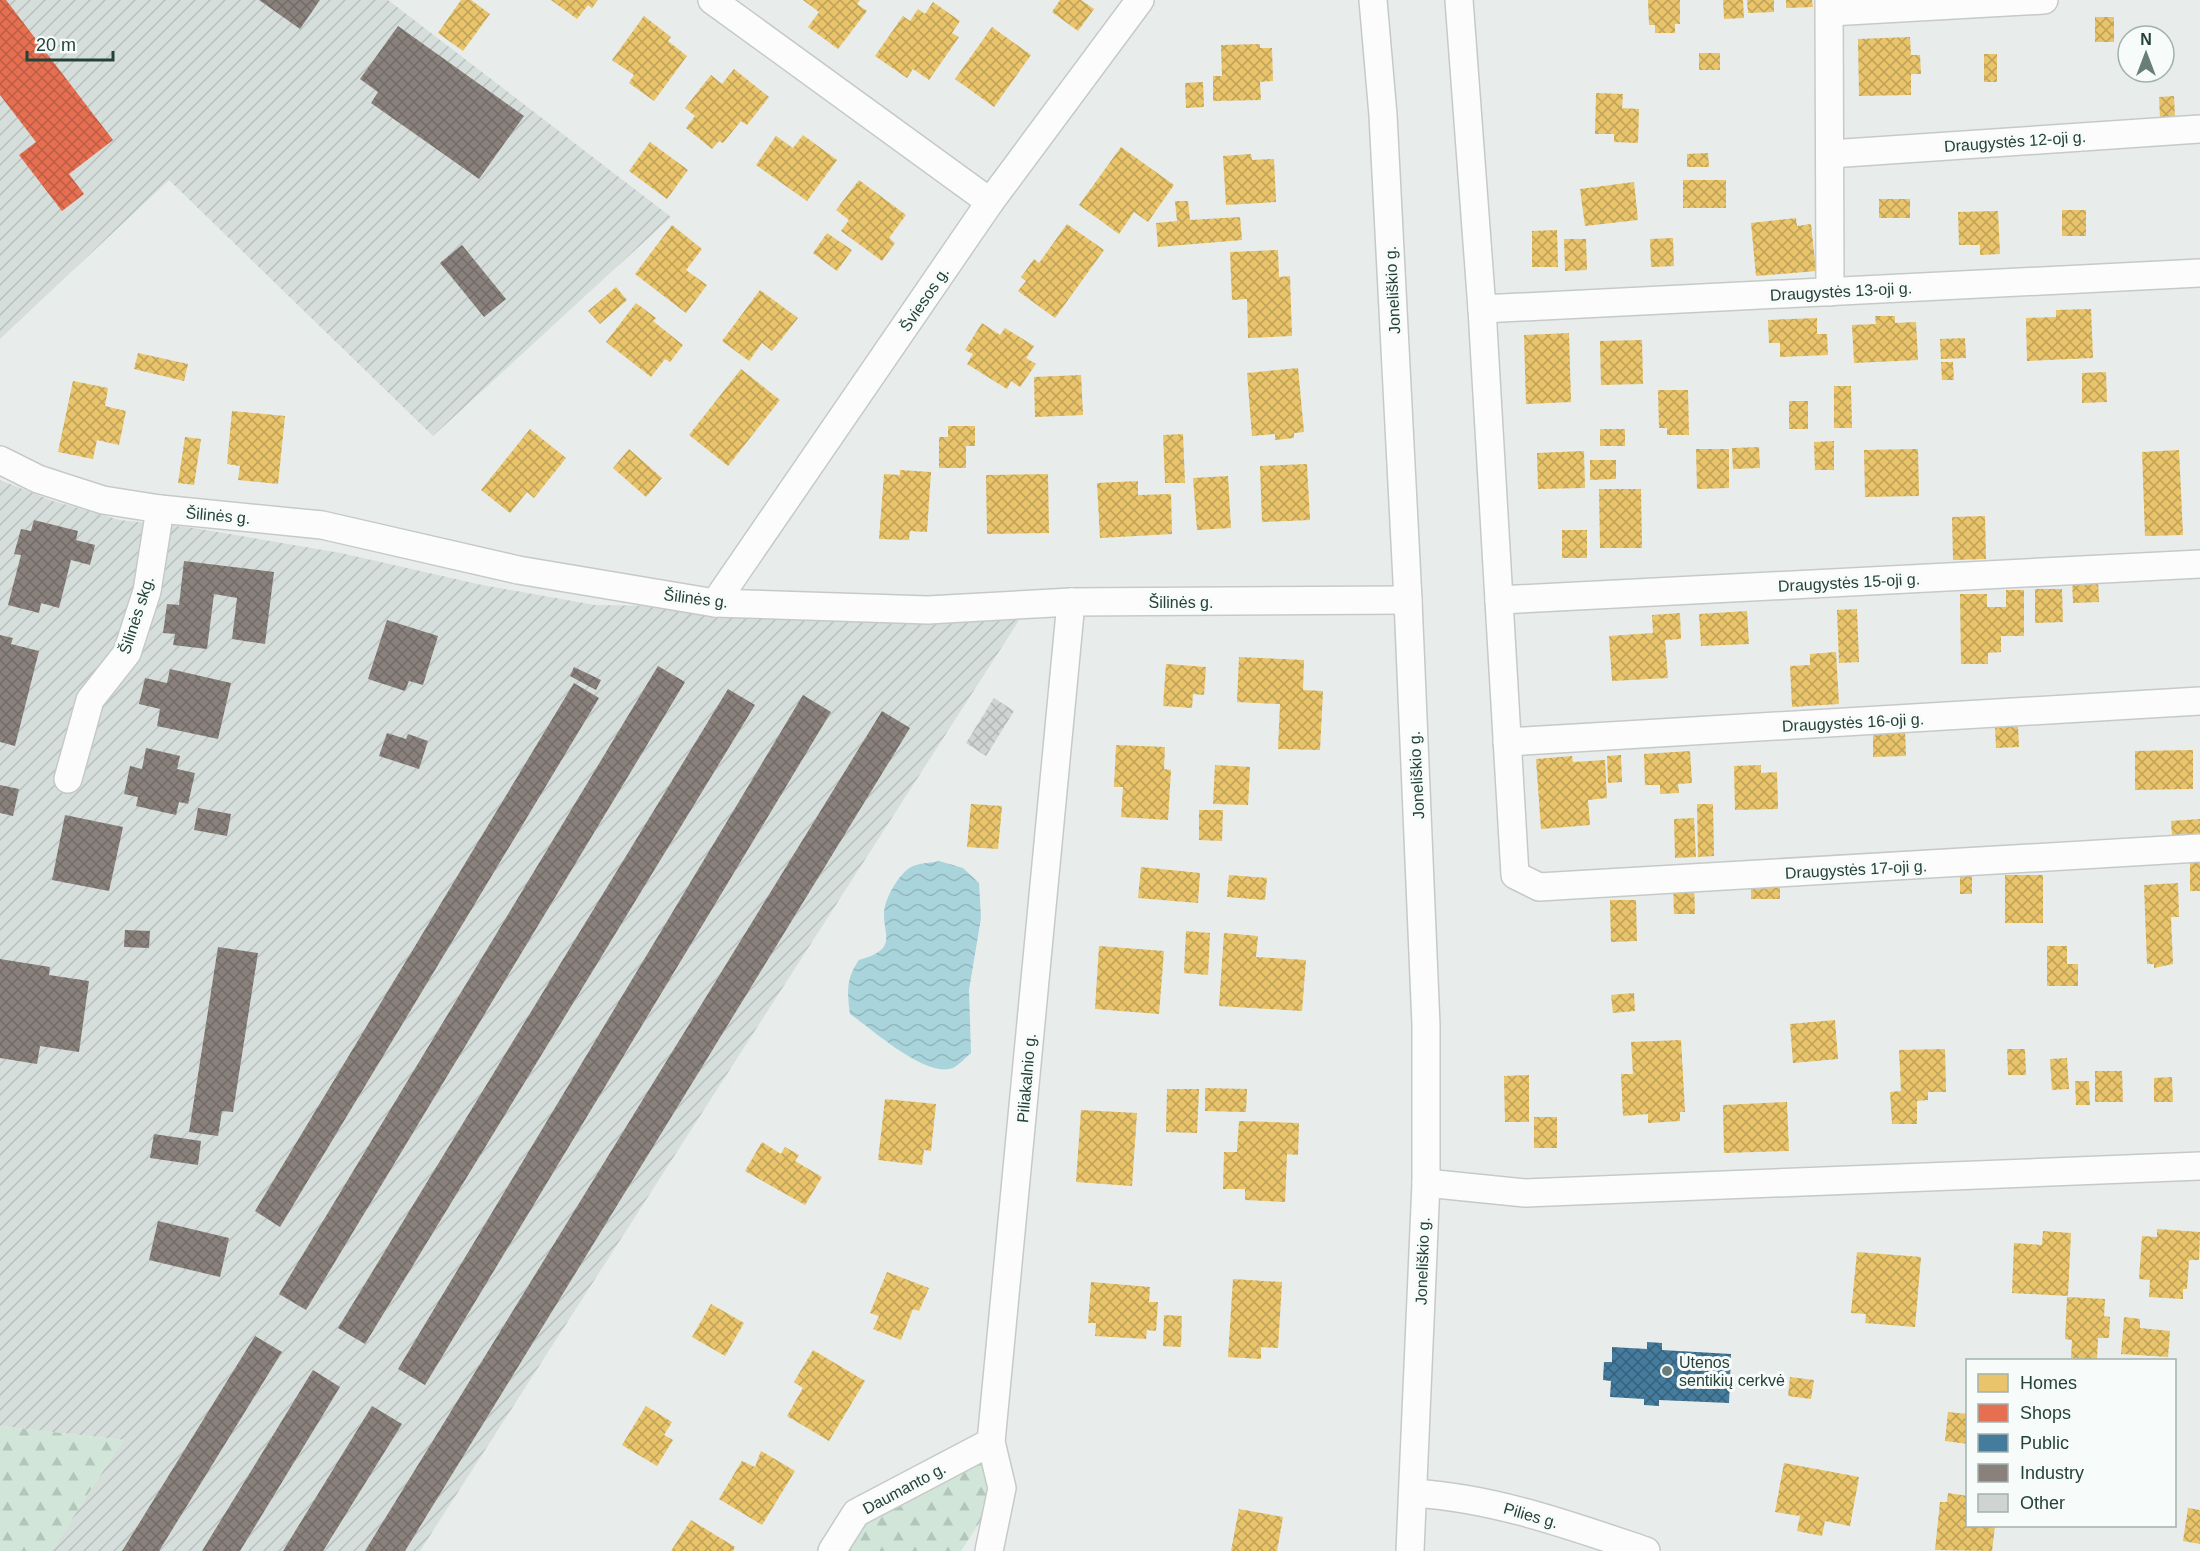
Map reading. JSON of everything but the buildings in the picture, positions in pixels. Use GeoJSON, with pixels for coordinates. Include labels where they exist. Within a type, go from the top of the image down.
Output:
{"type":"FeatureCollection","features":[{"type":"Feature","properties":{"kind":"street"},"geometry":{"type":"LineString","coordinates":[[712,0],[990,202]]}},
{"type":"Feature","properties":{"kind":"street","name":"Šviesos g."},"geometry":{"type":"LineString","coordinates":[[715,603],[990,202],[1140,0]]}},
{"type":"Feature","properties":{"kind":"street","name":"Joneliškio g."},"geometry":{"type":"LineString","coordinates":[[1373,0],[1383,115],[1408,600],[1425,1013],[1426,1184],[1410,1551]]}},
{"type":"Feature","properties":{"kind":"street"},"geometry":{"type":"LineString","coordinates":[[1459,0],[1482,309],[1507,742]]}},
{"type":"Feature","properties":{"kind":"street"},"geometry":{"type":"LineString","coordinates":[[1830,292],[1829,6],[2044,0]]}},
{"type":"Feature","properties":{"kind":"street","name":"Draugystės 12-oji g."},"geometry":{"type":"LineString","coordinates":[[1830,153],[2200,129]]}},
{"type":"Feature","properties":{"kind":"street","name":"Draugystės 13-oji g."},"geometry":{"type":"LineString","coordinates":[[1482,309],[2200,273]]}},
{"type":"Feature","properties":{"kind":"street","name":"Šilinės g."},"geometry":{"type":"LineString","coordinates":[[0,460],[38,479],[103,500],[160,509],[322,525],[518,570],[715,603],[928,609],[1071,602],[1408,600]]}},
{"type":"Feature","properties":{"kind":"street","name":"Šilinės skg."},"geometry":{"type":"LineString","coordinates":[[68,779],[90,700],[127,653],[147,591],[160,509]]}},
{"type":"Feature","properties":{"kind":"street","name":"Draugystės 15-oji g."},"geometry":{"type":"LineString","coordinates":[[1499,600],[2200,564]]}},
{"type":"Feature","properties":{"kind":"street","name":"Piliakalnio g."},"geometry":{"type":"LineString","coordinates":[[989,1551],[1002,1488],[991,1442],[1071,602]]}},
{"type":"Feature","properties":{"kind":"street","name":"Draugystės 16-oji g."},"geometry":{"type":"LineString","coordinates":[[1507,742],[2200,701]]}},
{"type":"Feature","properties":{"kind":"street","name":"Draugystės 17-oji g."},"geometry":{"type":"LineString","coordinates":[[1507,742],[1515,875],[1539,887],[2200,848]]}},
{"type":"Feature","properties":{"kind":"street"},"geometry":{"type":"LineString","coordinates":[[1426,1184],[1525,1193],[2200,1166]]}},
{"type":"Feature","properties":{"kind":"street","name":"Daumanto g."},"geometry":{"type":"LineString","coordinates":[[832,1551],[856,1513],[991,1442]]}},
{"type":"Feature","properties":{"kind":"street","name":"Pilies g."},"geometry":{"type":"LineString","coordinates":[[1413,1493],[1443,1495],[1522,1510],[1646,1551]]}},
{"type":"Feature","properties":{"kind":"shaded area"},"geometry":{"type":"Polygon","coordinates":[[[0,0],[388,0],[671,217],[433,436],[169,180],[0,339],[0,0]]]}},
{"type":"Feature","properties":{"kind":"shaded area"},"geometry":{"type":"Polygon","coordinates":[[[0,480],[53,501],[120,520],[194,528],[341,553],[482,585],[595,605],[1025,611],[420,1551],[51,1551],[123,1440],[0,1426],[0,480]]]}},
{"type":"Feature","properties":{"kind":"green space"},"geometry":{"type":"Polygon","coordinates":[[[0,1426],[123,1440],[51,1551],[0,1551],[0,1426]]]}},
{"type":"Feature","properties":{"kind":"green space"},"geometry":{"type":"Polygon","coordinates":[[[991,1442],[1002,1488],[961,1551],[832,1551],[856,1513],[991,1442]]]}},
{"type":"Feature","properties":{"kind":"water"},"geometry":{"type":"Polygon","coordinates":[[[939,861],[963,868],[979,883],[981,918],[969,990],[971,1053],[953,1068],[941,1069],[928,1066],[899,1050],[850,1014],[848,992],[852,973],[859,960],[873,955],[885,944],[885,906],[899,879],[914,866],[939,861]]]}},
{"type":"Feature","properties":{"kind":"place","name":"Utenos sentikių cerkvė"},"geometry":{"type":"Point","coordinates":[1667,1371]}}]}
